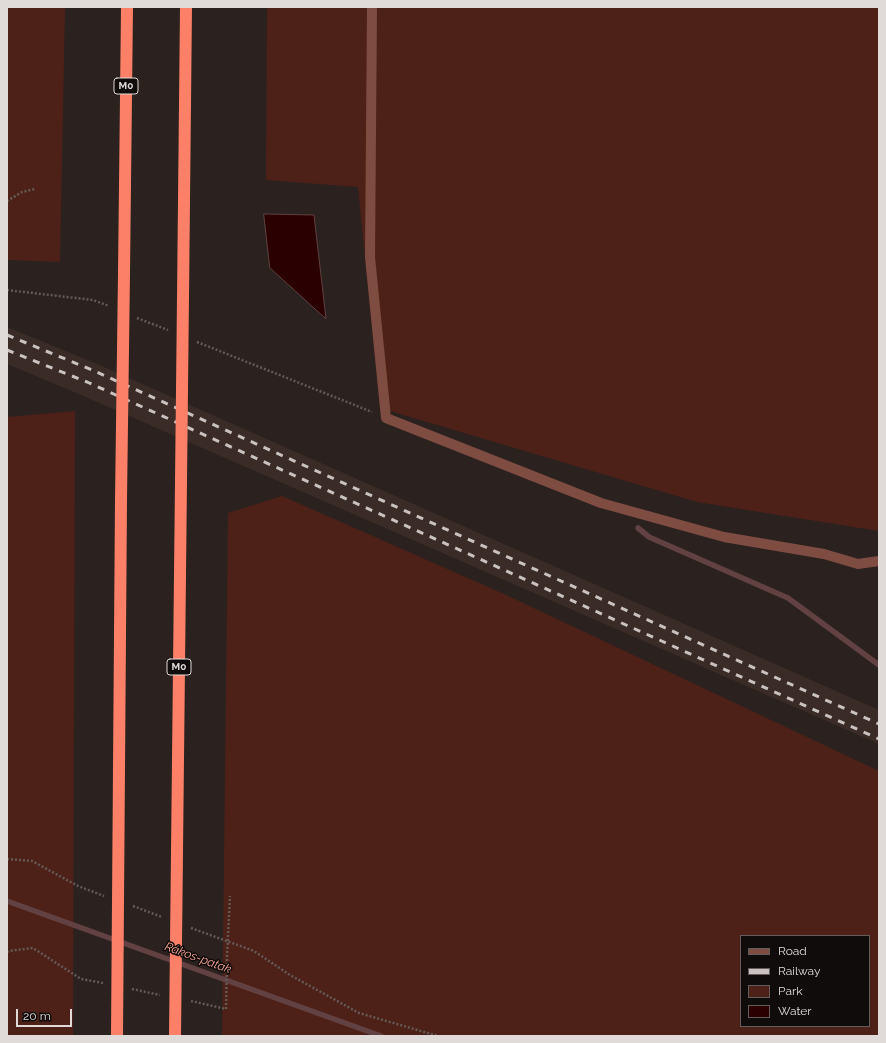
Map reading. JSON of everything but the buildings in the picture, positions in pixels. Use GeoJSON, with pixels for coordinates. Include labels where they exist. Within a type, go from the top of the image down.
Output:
{"type":"FeatureCollection","features":[{"type":"Feature","properties":{"kind":"highway","name":"M0"},"geometry":{"type":"LineString","coordinates":[[117,1036],[121,500],[127,7]]}},
{"type":"Feature","properties":{"kind":"highway","name":"M0"},"geometry":{"type":"LineString","coordinates":[[175,1036],[186,7]]}},
{"type":"Feature","properties":{"kind":"street"},"geometry":{"type":"LineString","coordinates":[[372,7],[370,257],[386,418],[601,503],[724,537],[824,554],[858,564],[879,561]]}},
{"type":"Feature","properties":{"kind":"path"},"geometry":{"type":"LineString","coordinates":[[7,201],[22,192],[35,190]]}},
{"type":"Feature","properties":{"kind":"path"},"geometry":{"type":"LineString","coordinates":[[7,859],[32,861],[78,886],[108,897]]}},
{"type":"Feature","properties":{"kind":"path"},"geometry":{"type":"LineString","coordinates":[[226,1009],[230,896]]}},
{"type":"Feature","properties":{"kind":"path"},"geometry":{"type":"LineString","coordinates":[[131,906],[168,919]]}},
{"type":"Feature","properties":{"kind":"path"},"geometry":{"type":"LineString","coordinates":[[191,928],[254,951],[290,975],[359,1013],[438,1036]]}},
{"type":"Feature","properties":{"kind":"shaded area"},"geometry":{"type":"Polygon","coordinates":[[[7,327],[95,363],[879,710],[879,744],[7,364],[7,327]]]}},
{"type":"Feature","properties":{"kind":"green space"},"geometry":{"type":"Polygon","coordinates":[[[7,7],[65,7],[60,262],[7,260],[7,7]]]}},
{"type":"Feature","properties":{"kind":"green space"},"geometry":{"type":"Polygon","coordinates":[[[267,7],[879,7],[879,531],[697,502],[380,408],[358,187],[266,180],[267,7]]]}},
{"type":"Feature","properties":{"kind":"green space"},"geometry":{"type":"Polygon","coordinates":[[[75,411],[73,1036],[7,1036],[7,417],[75,411]]]}},
{"type":"Feature","properties":{"kind":"green space"},"geometry":{"type":"Polygon","coordinates":[[[282,496],[504,594],[879,771],[879,1036],[222,1036],[228,513],[282,496]]]}},
{"type":"Feature","properties":{"kind":"water"},"geometry":{"type":"Polygon","coordinates":[[[264,214],[314,215],[326,319],[270,268],[264,214]]]}},
{"type":"Feature","properties":{"kind":"waterway"},"geometry":{"type":"LineString","coordinates":[[638,528],[649,537],[788,598],[879,665]]}},
{"type":"Feature","properties":{"kind":"waterway","name":"Rákos-patak"},"geometry":{"type":"LineString","coordinates":[[7,901],[381,1036]]}},
{"type":"Feature","properties":{"kind":"railway"},"geometry":{"type":"LineString","coordinates":[[7,335],[92,370],[879,724]]}},
{"type":"Feature","properties":{"kind":"railway"},"geometry":{"type":"LineString","coordinates":[[7,350],[87,382],[879,739]]}}]}
